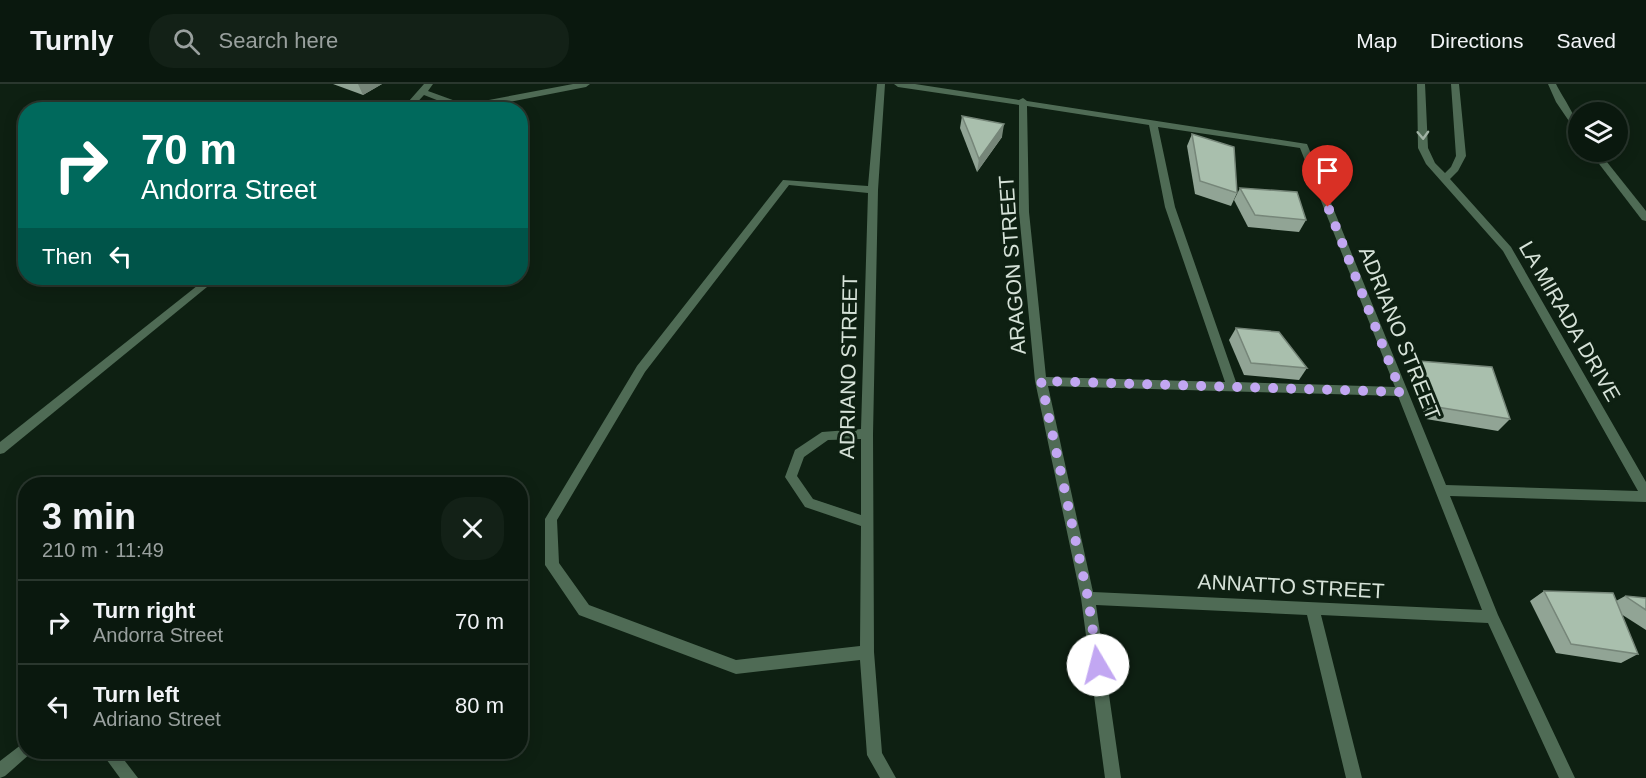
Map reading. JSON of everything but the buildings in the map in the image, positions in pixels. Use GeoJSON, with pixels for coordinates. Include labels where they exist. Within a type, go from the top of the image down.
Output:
{"type":"FeatureCollection","features":[{"type":"Feature","properties":{"kind":"street"},"geometry":{"type":"LineString","coordinates":[[412,102],[429,84]]}},
{"type":"Feature","properties":{"kind":"street"},"geometry":{"type":"LineString","coordinates":[[494,102],[586,84]]}},
{"type":"Feature","properties":{"kind":"street","name":"ADRIANO STREET"},"geometry":{"type":"LineString","coordinates":[[881,84],[873,190],[867,434],[867,652],[875,755],[888,778]]}},
{"type":"Feature","properties":{"kind":"street","name":"ADRIANO STREET"},"geometry":{"type":"LineString","coordinates":[[898,84],[1023,101],[1304,146],[1492,617],[1567,778]]}},
{"type":"Feature","properties":{"kind":"street","name":"LA MIRADA DRIVE"},"geometry":{"type":"LineString","coordinates":[[1421,84],[1423,148],[1431,164],[1508,249],[1646,495]]}},
{"type":"Feature","properties":{"kind":"street"},"geometry":{"type":"LineString","coordinates":[[1444,179],[1455,169],[1461,156],[1455,84]]}},
{"type":"Feature","properties":{"kind":"street"},"geometry":{"type":"LineString","coordinates":[[1552,84],[1568,114]]}},
{"type":"Feature","properties":{"kind":"street"},"geometry":{"type":"LineString","coordinates":[[421,91],[450,102]]}},
{"type":"Feature","properties":{"kind":"street","name":"ARAGON STREET"},"geometry":{"type":"LineString","coordinates":[[1023,101],[1024,212],[1041,381],[1088,598],[1113,778]]}},
{"type":"Feature","properties":{"kind":"street"},"geometry":{"type":"LineString","coordinates":[[1153,122],[1170,207],[1232,387]]}},
{"type":"Feature","properties":{"kind":"street"},"geometry":{"type":"LineString","coordinates":[[1603,162],[1646,218]]}},
{"type":"Feature","properties":{"kind":"street"},"geometry":{"type":"LineString","coordinates":[[867,652],[736,667],[584,610],[552,565],[551,519],[641,369],[786,182],[873,190]]}},
{"type":"Feature","properties":{"kind":"street"},"geometry":{"type":"LineString","coordinates":[[0,449],[204,285]]}},
{"type":"Feature","properties":{"kind":"street"},"geometry":{"type":"LineString","coordinates":[[1041,381],[1401,392]]}},
{"type":"Feature","properties":{"kind":"street"},"geometry":{"type":"LineString","coordinates":[[867,434],[825,435],[799,454],[791,477],[809,503],[868,524]]}},
{"type":"Feature","properties":{"kind":"street"},"geometry":{"type":"LineString","coordinates":[[1440,490],[1646,495]]}},
{"type":"Feature","properties":{"kind":"street","name":"ANNATTO STREET"},"geometry":{"type":"LineString","coordinates":[[1088,598],[1492,617]]}},
{"type":"Feature","properties":{"kind":"street"},"geometry":{"type":"LineString","coordinates":[[1312,608],[1354,778]]}},
{"type":"Feature","properties":{"kind":"street"},"geometry":{"type":"LineString","coordinates":[[0,771],[18,755]]}},
{"type":"Feature","properties":{"kind":"street"},"geometry":{"type":"LineString","coordinates":[[115,759],[130,778]]}},
{"type":"Feature","properties":{"kind":"route"},"geometry":{"type":"LineString","coordinates":[[1098,665],[1088,598],[1041,381],[1401,392],[1328,207]]}}]}
